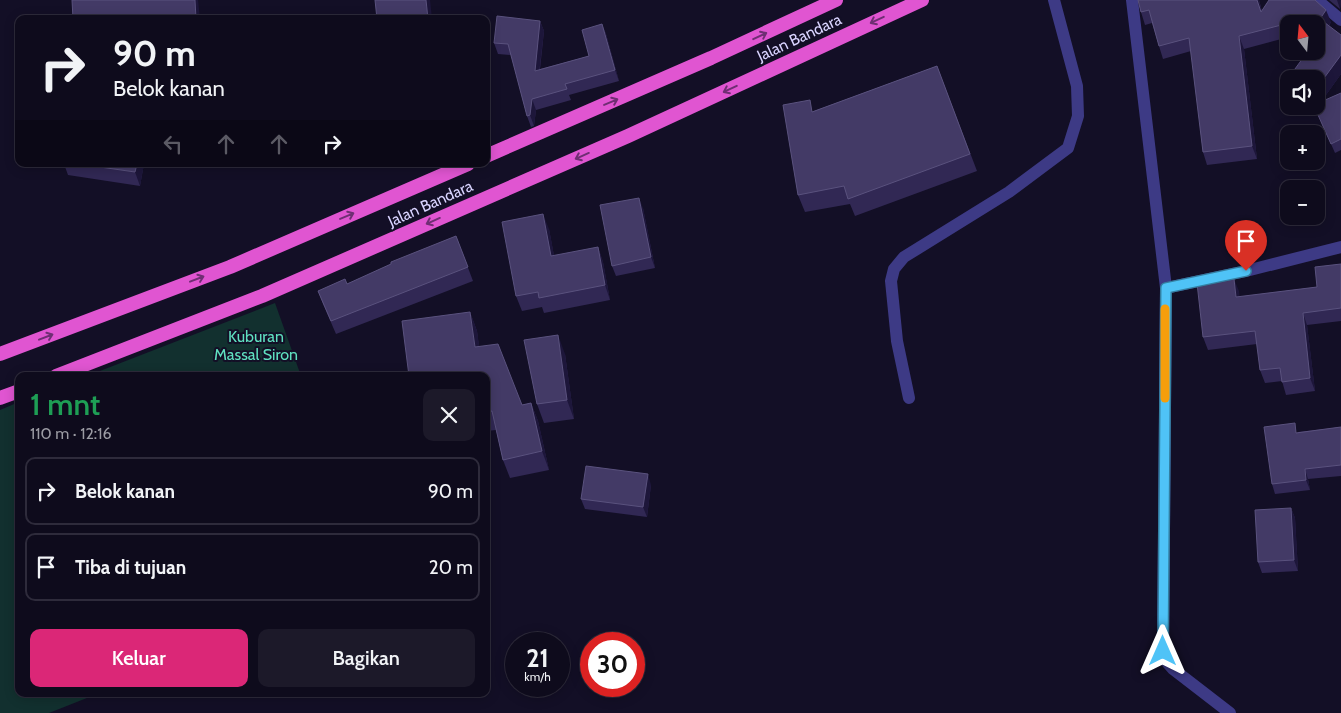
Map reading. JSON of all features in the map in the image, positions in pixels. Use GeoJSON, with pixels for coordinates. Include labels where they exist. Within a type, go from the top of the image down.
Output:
{"type":"FeatureCollection","features":[{"type":"Feature","properties":{"kind":"highway","name":"Jalan Bandara"},"geometry":{"type":"LineString","coordinates":[[490,154],[711,58],[836,0]]}},
{"type":"Feature","properties":{"kind":"highway","name":"Jalan Bandara"},"geometry":{"type":"LineString","coordinates":[[66,372],[262,296],[628,136],[922,0]]}},
{"type":"Feature","properties":{"kind":"highway","name":"Jalan Bandara"},"geometry":{"type":"LineString","coordinates":[[0,354],[230,267],[461,167]]}},
{"type":"Feature","properties":{"kind":"highway"},"geometry":{"type":"LineString","coordinates":[[0,398],[15,392]]}},
{"type":"Feature","properties":{"kind":"street"},"geometry":{"type":"LineString","coordinates":[[909,398],[896,341],[891,282],[894,269],[904,257],[1009,192],[1068,148],[1078,116],[1078,86],[1054,0]]}},
{"type":"Feature","properties":{"kind":"street"},"geometry":{"type":"LineString","coordinates":[[1132,0],[1166,288],[1163,651],[1165,660],[1173,669],[1230,713]]}},
{"type":"Feature","properties":{"kind":"street"},"geometry":{"type":"LineString","coordinates":[[1316,0],[1341,20]]}},
{"type":"Feature","properties":{"kind":"street"},"geometry":{"type":"LineString","coordinates":[[1166,288],[1246,271],[1341,247]]}},
{"type":"Feature","properties":{"kind":"green space","name":"Kuburan Massal Siron"},"geometry":{"type":"Polygon","coordinates":[[[275,303],[300,372],[97,372],[275,303]]]}},
{"type":"Feature","properties":{"kind":"green space"},"geometry":{"type":"Polygon","coordinates":[[[15,404],[15,697],[89,697],[49,713],[0,713],[0,410],[15,404]]]}},
{"type":"Feature","properties":{"kind":"building"},"geometry":{"type":"Polygon","coordinates":[[[72,0],[195,0],[196,15],[73,15],[72,0]]]}},
{"type":"Feature","properties":{"kind":"building"},"geometry":{"type":"Polygon","coordinates":[[[375,0],[426,0],[428,15],[377,15],[375,0]]]}},
{"type":"Feature","properties":{"kind":"building"},"geometry":{"type":"Polygon","coordinates":[[[1138,0],[1257,0],[1261,12],[1269,0],[1315,0],[1326,10],[1323,15],[1280,15],[1280,25],[1239,36],[1252,146],[1203,152],[1189,38],[1159,46],[1149,10],[1141,12],[1138,0]]]}},
{"type":"Feature","properties":{"kind":"building"},"geometry":{"type":"Polygon","coordinates":[[[497,16],[540,21],[535,71],[589,56],[582,30],[602,24],[615,70],[565,84],[567,89],[532,99],[530,115],[527,116],[508,44],[494,43],[497,16]]]}},
{"type":"Feature","properties":{"kind":"building"},"geometry":{"type":"Polygon","coordinates":[[[1325,23],[1341,35],[1341,55],[1325,77],[1325,70],[1294,70],[1301,60],[1325,60],[1325,23]]]}},
{"type":"Feature","properties":{"kind":"building"},"geometry":{"type":"Polygon","coordinates":[[[937,66],[970,154],[848,199],[844,186],[798,195],[783,105],[810,100],[812,112],[937,66]]]}},
{"type":"Feature","properties":{"kind":"building"},"geometry":{"type":"Polygon","coordinates":[[[1341,93],[1341,139],[1331,144],[1325,131],[1325,125],[1322,125],[1318,115],[1325,115],[1325,100],[1341,93]]]}},
{"type":"Feature","properties":{"kind":"building"},"geometry":{"type":"Polygon","coordinates":[[[100,167],[136,167],[135,172],[100,167]]]}},
{"type":"Feature","properties":{"kind":"building"},"geometry":{"type":"Polygon","coordinates":[[[639,198],[651,257],[612,266],[600,205],[639,198]]]}},
{"type":"Feature","properties":{"kind":"building"},"geometry":{"type":"Polygon","coordinates":[[[543,214],[551,256],[598,247],[605,285],[539,298],[538,292],[516,296],[502,222],[543,214]]]}},
{"type":"Feature","properties":{"kind":"building"},"geometry":{"type":"Polygon","coordinates":[[[456,236],[468,267],[331,321],[318,291],[345,279],[347,284],[391,264],[391,262],[456,236]]]}},
{"type":"Feature","properties":{"kind":"building"},"geometry":{"type":"Polygon","coordinates":[[[1341,264],[1341,308],[1303,313],[1310,378],[1282,382],[1280,368],[1260,370],[1255,331],[1203,337],[1197,283],[1234,279],[1236,297],[1317,287],[1315,267],[1341,264]]]}},
{"type":"Feature","properties":{"kind":"building"},"geometry":{"type":"Polygon","coordinates":[[[470,312],[475,347],[498,344],[522,405],[531,403],[542,451],[503,460],[492,411],[490,411],[490,372],[408,372],[402,321],[470,312]]]}},
{"type":"Feature","properties":{"kind":"building"},"geometry":{"type":"Polygon","coordinates":[[[558,335],[567,400],[537,404],[524,340],[558,335]]]}},
{"type":"Feature","properties":{"kind":"building"},"geometry":{"type":"Polygon","coordinates":[[[1295,423],[1296,433],[1341,427],[1341,465],[1305,469],[1306,480],[1272,484],[1264,427],[1295,423]]]}},
{"type":"Feature","properties":{"kind":"building"},"geometry":{"type":"Polygon","coordinates":[[[586,466],[648,474],[643,507],[581,499],[586,466]]]}},
{"type":"Feature","properties":{"kind":"building"},"geometry":{"type":"Polygon","coordinates":[[[1291,508],[1294,560],[1258,562],[1255,510],[1291,508]]]}},
{"type":"Feature","properties":{"kind":"slow traffic"},"geometry":{"type":"LineString","coordinates":[[1165,309],[1165,398]]}},
{"type":"Feature","properties":{"kind":"route"},"geometry":{"type":"LineString","coordinates":[[1163,651],[1166,288],[1246,271]]}}]}
